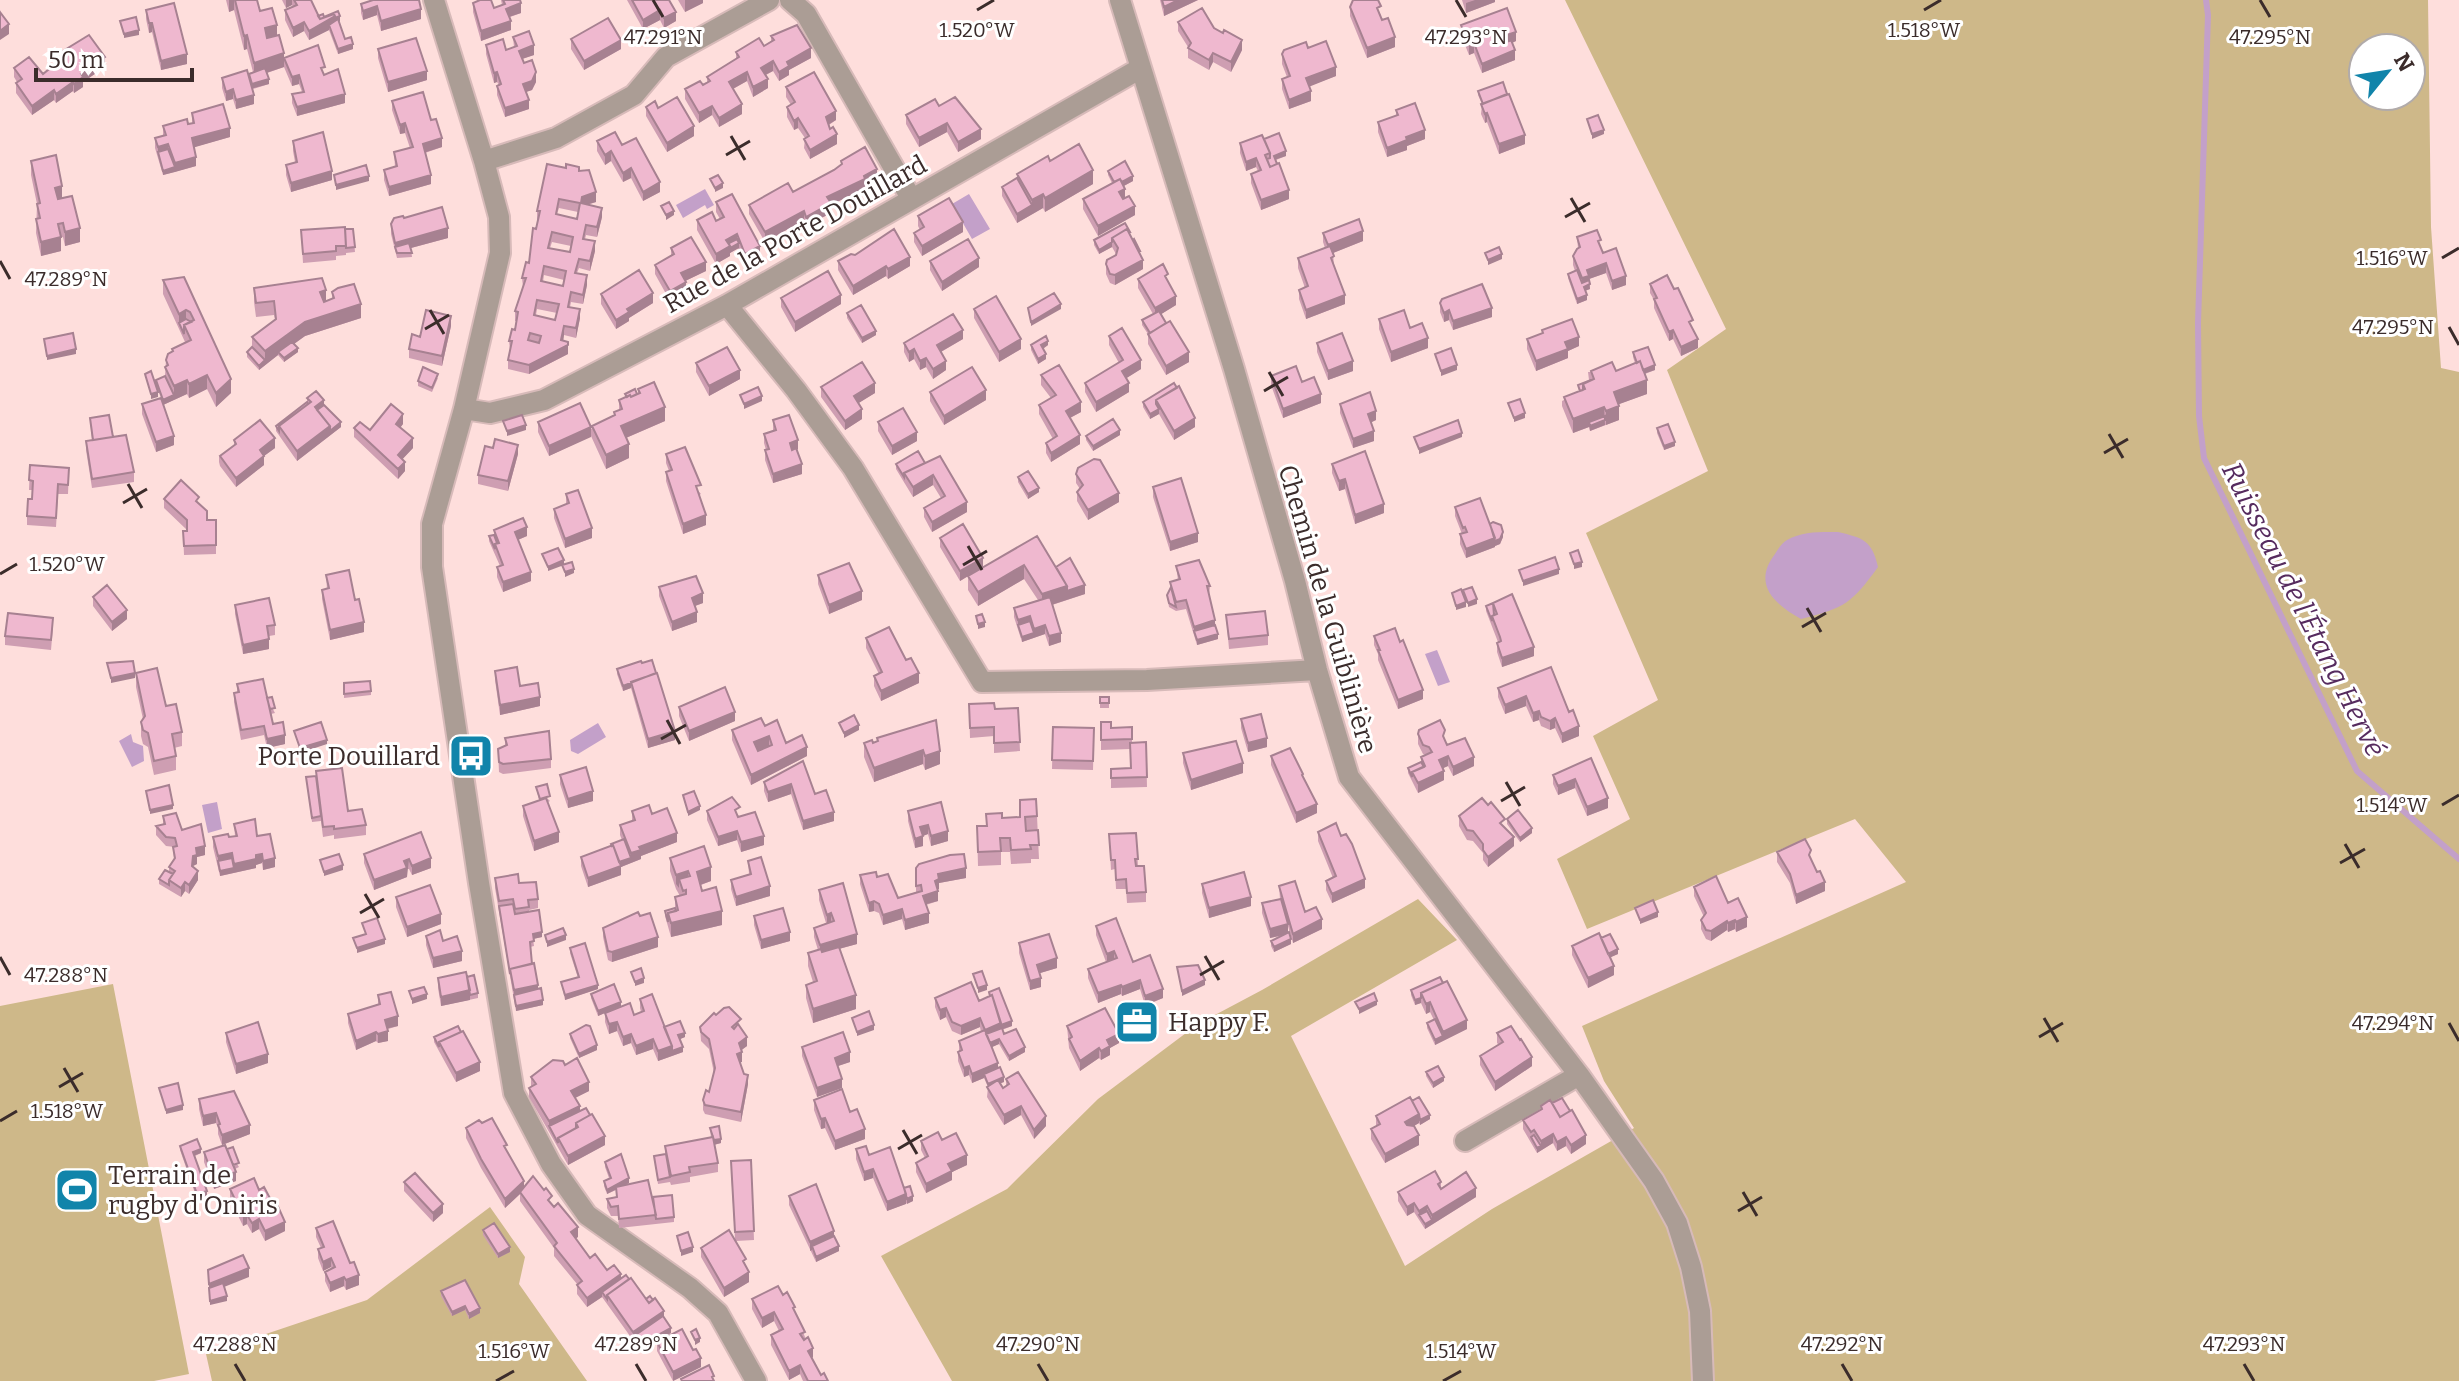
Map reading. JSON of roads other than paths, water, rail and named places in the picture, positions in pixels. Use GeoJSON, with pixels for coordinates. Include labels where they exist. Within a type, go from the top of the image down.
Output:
{"type":"FeatureCollection","features":[{"type":"Feature","properties":{"kind":"street"},"geometry":{"type":"LineString","coordinates":[[434,0],[499,217],[500,253],[464,409],[432,524],[432,567],[514,1093],[551,1164],[587,1215],[690,1288],[718,1313],[756,1381]]}},
{"type":"Feature","properties":{"kind":"street"},"geometry":{"type":"LineString","coordinates":[[484,161],[556,138],[634,95],[666,57],[769,0]]}},
{"type":"Feature","properties":{"kind":"street"},"geometry":{"type":"LineString","coordinates":[[790,0],[806,14],[911,198]]}},
{"type":"Feature","properties":{"kind":"street","name":"Chemin de la Guiblinière"},"geometry":{"type":"LineString","coordinates":[[1120,0],[1234,369],[1349,777],[1579,1075],[1654,1181],[1677,1223],[1691,1267],[1700,1311],[1703,1381]]}},
{"type":"Feature","properties":{"kind":"street","name":"Rue de la Porte Douillard"},"geometry":{"type":"LineString","coordinates":[[464,409],[490,413],[544,400],[727,305],[1141,68]]}},
{"type":"Feature","properties":{"kind":"street"},"geometry":{"type":"LineString","coordinates":[[727,305],[796,390],[853,468],[982,682],[1147,680],[1317,670]]}},
{"type":"Feature","properties":{"kind":"street"},"geometry":{"type":"LineString","coordinates":[[1465,1141],[1579,1075]]}},
{"type":"Feature","properties":{"kind":"waterway","name":"Ruisseau de l'Étang Hervé"},"geometry":{"type":"LineString","coordinates":[[2206,0],[2198,323],[2199,416],[2204,458],[2357,771],[2459,859]]}},
{"type":"Feature","properties":{"kind":"place","name":"Porte Douillard"},"geometry":{"type":"Point","coordinates":[471,756]}},
{"type":"Feature","properties":{"kind":"place","name":"Happy F."},"geometry":{"type":"Point","coordinates":[1137,1022]}},
{"type":"Feature","properties":{"kind":"place","name":"Terrain de rugby d'Oniris"},"geometry":{"type":"Point","coordinates":[77,1190]}}]}
